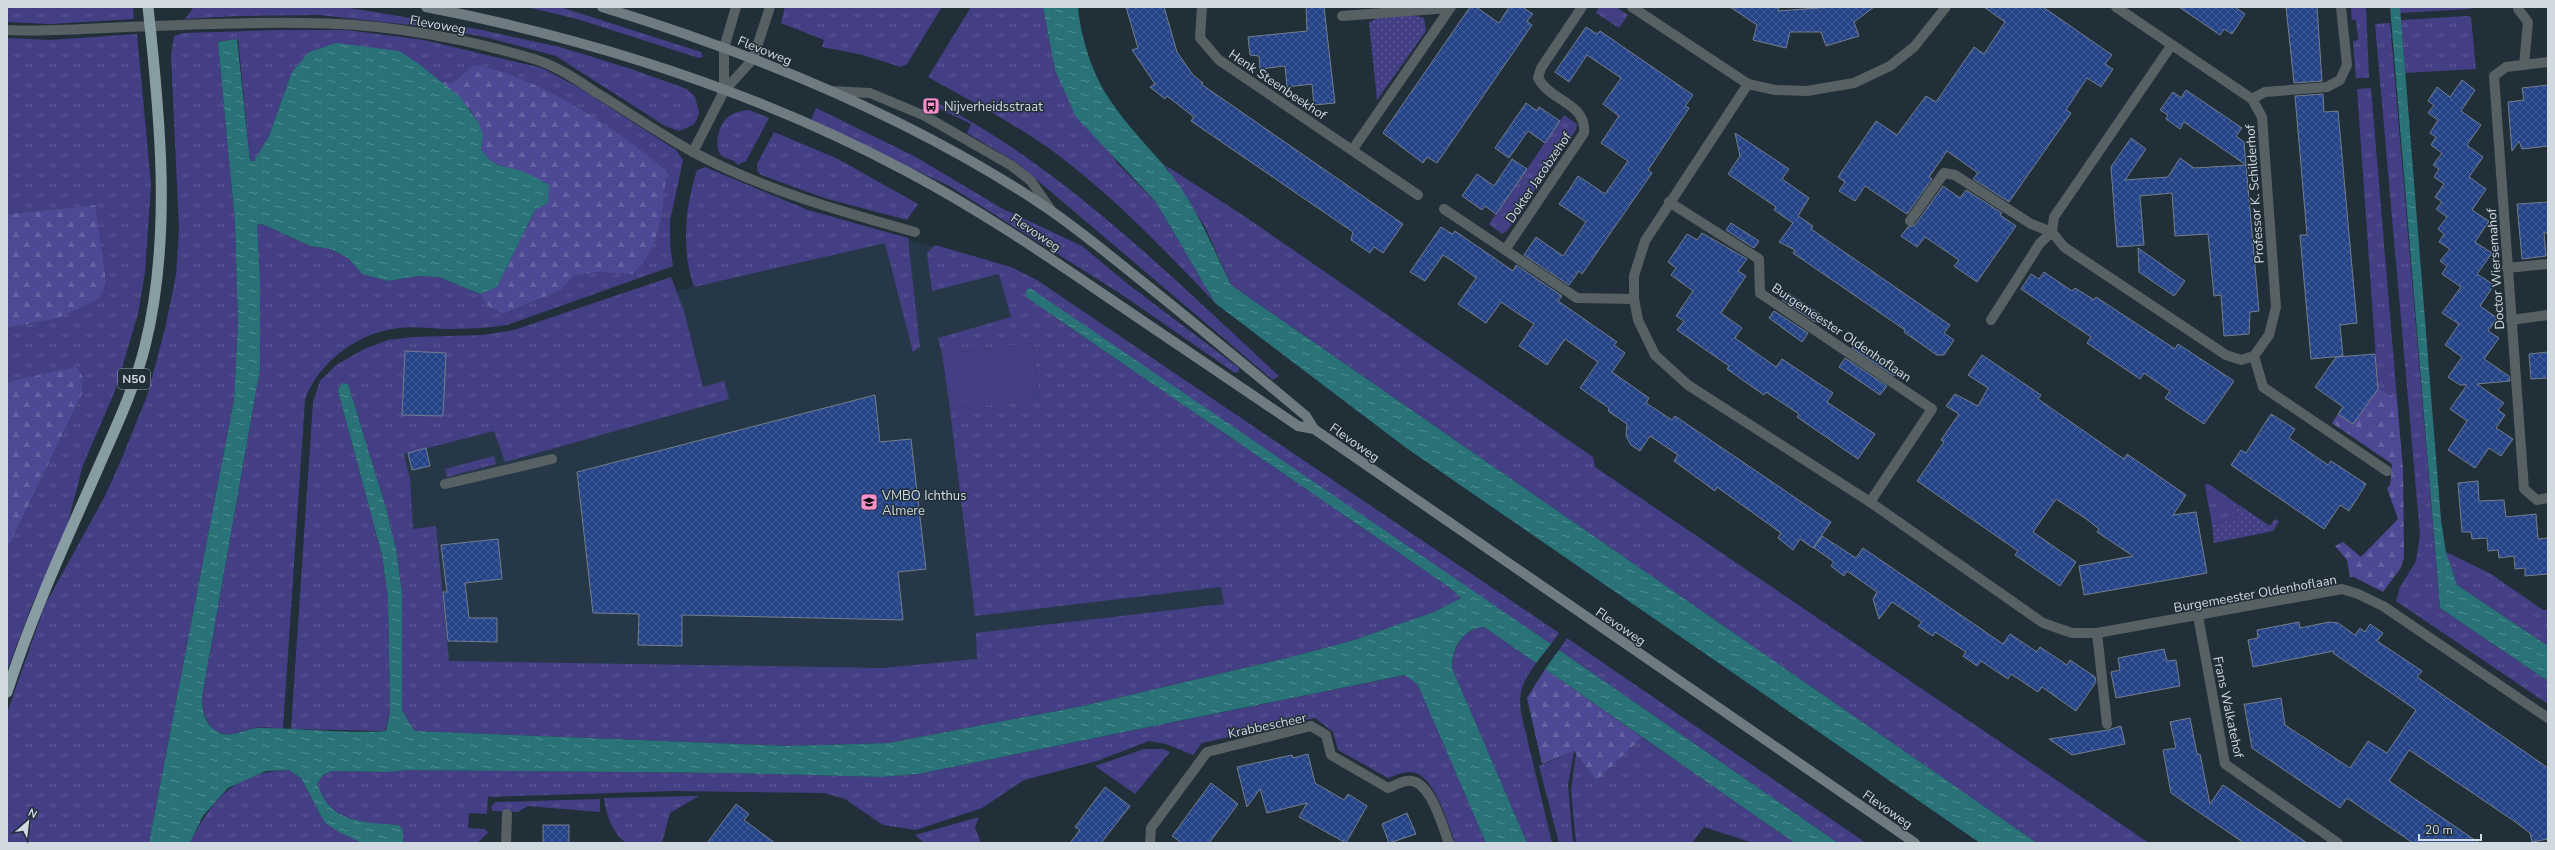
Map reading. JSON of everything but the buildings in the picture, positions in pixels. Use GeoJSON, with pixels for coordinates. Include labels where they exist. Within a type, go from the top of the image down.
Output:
{"type":"FeatureCollection","features":[{"type":"Feature","properties":{"kind":"highway","name":"N50"},"geometry":{"type":"LineString","coordinates":[[7,692],[48,580],[124,407],[145,347],[155,298],[161,223],[148,7]]}},
{"type":"Feature","properties":{"kind":"main road","name":"Flevoweg"},"geometry":{"type":"LineString","coordinates":[[426,7],[510,25],[615,52],[724,91],[789,117],[907,171],[1005,227],[1298,426],[1314,429]]}},
{"type":"Feature","properties":{"kind":"main road","name":"Flevoweg"},"geometry":{"type":"LineString","coordinates":[[602,7],[724,48],[827,90],[967,158],[1054,213],[1232,352],[1306,416],[1314,429],[1915,843]]}},
{"type":"Feature","properties":{"kind":"street"},"geometry":{"type":"LineString","coordinates":[[724,91],[724,48],[736,7]]}},
{"type":"Feature","properties":{"kind":"street"},"geometry":{"type":"LineString","coordinates":[[693,152],[724,91],[752,59],[770,7]]}},
{"type":"Feature","properties":{"kind":"street","name":"Henk Steenbeekhof"},"geometry":{"type":"LineString","coordinates":[[1202,7],[1200,38],[1219,60],[1353,149],[1418,195]]}},
{"type":"Feature","properties":{"kind":"street"},"geometry":{"type":"LineString","coordinates":[[1353,149],[1450,7]]}},
{"type":"Feature","properties":{"kind":"street"},"geometry":{"type":"LineString","coordinates":[[1342,16],[1450,7]]}},
{"type":"Feature","properties":{"kind":"street","name":"Dokter Jacobzehof"},"geometry":{"type":"LineString","coordinates":[[1504,250],[1584,133],[1585,123],[1582,114],[1543,86],[1538,78],[1541,68],[1582,7]]}},
{"type":"Feature","properties":{"kind":"street"},"geometry":{"type":"LineString","coordinates":[[1632,7],[1748,84],[1775,90],[1807,91],[1854,83],[1890,66],[1902,57],[1925,34],[1946,7]]}},
{"type":"Feature","properties":{"kind":"street","name":"Professor K. Schilderhof"},"geometry":{"type":"LineString","coordinates":[[2116,7],[2171,46],[2252,99],[2262,117],[2276,307],[2269,335],[2254,356]]}},
{"type":"Feature","properties":{"kind":"street"},"geometry":{"type":"LineString","coordinates":[[2252,99],[2265,92],[2327,87],[2340,80],[2346,65],[2341,7]]}},
{"type":"Feature","properties":{"kind":"street"},"geometry":{"type":"LineString","coordinates":[[2518,9],[2528,22],[2524,65]]}},
{"type":"Feature","properties":{"kind":"street","name":"Flevoweg"},"geometry":{"type":"LineString","coordinates":[[7,30],[43,32],[150,26],[304,23],[351,25],[428,35],[482,45],[537,60],[564,72],[693,152],[808,202],[915,232]]}},
{"type":"Feature","properties":{"kind":"street"},"geometry":{"type":"LineString","coordinates":[[1992,320],[2040,243],[2052,232],[2054,217],[2171,46]]}},
{"type":"Feature","properties":{"kind":"street","name":"Doctor Wiersemahof"},"geometry":{"type":"LineString","coordinates":[[2548,62],[2506,67],[2494,76],[2524,489],[2537,500],[2548,498]]}},
{"type":"Feature","properties":{"kind":"street","name":"Burgemeester Oldenhoflaan"},"geometry":{"type":"LineString","coordinates":[[1748,84],[1669,202],[1645,241],[1634,276],[1634,299],[1638,320],[1655,355],[1688,384],[1870,502],[2043,623],[2072,633],[2098,633],[2342,589],[2358,594],[2384,606],[2548,718]]}},
{"type":"Feature","properties":{"kind":"street","name":"Flevoweg"},"geometry":{"type":"LineString","coordinates":[[827,90],[870,93],[925,116],[1012,166],[1031,181],[1054,213]]}},
{"type":"Feature","properties":{"kind":"street"},"geometry":{"type":"LineString","coordinates":[[1910,221],[1944,173],[1955,175],[2031,224],[2052,232],[2064,247],[2226,355],[2241,360],[2254,356],[2263,387],[2387,471]]}},
{"type":"Feature","properties":{"kind":"street","name":"Burgemeester Oldenhoflaan"},"geometry":{"type":"LineString","coordinates":[[1669,202],[1759,259],[1760,293],[1932,409],[1870,502]]}},
{"type":"Feature","properties":{"kind":"street"},"geometry":{"type":"LineString","coordinates":[[1444,209],[1577,298],[1634,299]]}},
{"type":"Feature","properties":{"kind":"street"},"geometry":{"type":"LineString","coordinates":[[2508,268],[2548,264]]}},
{"type":"Feature","properties":{"kind":"street"},"geometry":{"type":"LineString","coordinates":[[2511,320],[2548,316]]}},
{"type":"Feature","properties":{"kind":"street"},"geometry":{"type":"LineString","coordinates":[[445,484],[552,458]]}},
{"type":"Feature","properties":{"kind":"street","name":"Frans Walkatehof"},"geometry":{"type":"LineString","coordinates":[[2198,616],[2225,764],[2338,843]]}},
{"type":"Feature","properties":{"kind":"street"},"geometry":{"type":"LineString","coordinates":[[2098,633],[2107,724]]}},
{"type":"Feature","properties":{"kind":"street","name":"Krabbescheer"},"geometry":{"type":"LineString","coordinates":[[1150,843],[1151,828],[1207,752],[1311,726],[1326,735],[1331,756],[1388,788],[1407,781],[1417,782],[1428,790],[1449,843]]}},
{"type":"Feature","properties":{"kind":"street"},"geometry":{"type":"LineString","coordinates":[[506,843],[507,814]]}},
{"type":"Feature","properties":{"kind":"shaded area","name":"VMBO Ichthus Almere"},"geometry":{"type":"Polygon","coordinates":[[[899,237],[1008,268],[1368,649],[416,709],[404,454],[494,430],[708,403],[677,291],[899,237]]]}},
{"type":"Feature","properties":{"kind":"green space"},"geometry":{"type":"Polygon","coordinates":[[[7,7],[133,7],[134,19],[50,24],[7,22],[7,7]]]}},
{"type":"Feature","properties":{"kind":"green space"},"geometry":{"type":"Polygon","coordinates":[[[194,7],[344,7],[477,29],[560,47],[631,69],[687,89],[695,97],[699,112],[693,125],[679,131],[665,126],[556,56],[489,38],[438,28],[319,15],[237,16],[185,19],[194,7]]]}},
{"type":"Feature","properties":{"kind":"green space"},"geometry":{"type":"Polygon","coordinates":[[[527,7],[560,7],[701,52],[703,57],[699,58],[577,19],[527,7]]]}},
{"type":"Feature","properties":{"kind":"green space"},"geometry":{"type":"Polygon","coordinates":[[[785,7],[942,7],[907,64],[901,67],[859,54],[822,47],[824,40],[781,23],[785,7]]]}},
{"type":"Feature","properties":{"kind":"green space"},"geometry":{"type":"Polygon","coordinates":[[[971,7],[1043,7],[1055,70],[1118,164],[1156,202],[1215,303],[1120,207],[1058,155],[1011,124],[928,77],[971,7]]]}},
{"type":"Feature","properties":{"kind":"green space"},"geometry":{"type":"Polygon","coordinates":[[[1599,7],[1616,7],[1628,15],[1619,28],[1596,13],[1599,7]]]}},
{"type":"Feature","properties":{"kind":"green space"},"geometry":{"type":"Polygon","coordinates":[[[2351,7],[2366,7],[2369,78],[2356,78],[2353,41],[2358,40],[2356,20],[2352,20],[2351,7]]]}},
{"type":"Feature","properties":{"kind":"green space"},"geometry":{"type":"Polygon","coordinates":[[[2400,7],[2471,7],[2471,9],[2400,13],[2400,7]]]}},
{"type":"Feature","properties":{"kind":"green space"},"geometry":{"type":"Polygon","coordinates":[[[1412,15],[1424,18],[1426,31],[1377,100],[1369,23],[1376,18],[1412,15]]]}},
{"type":"Feature","properties":{"kind":"green space"},"geometry":{"type":"Polygon","coordinates":[[[2471,17],[2476,69],[2405,73],[2401,20],[2471,17]]]}},
{"type":"Feature","properties":{"kind":"green space"},"geometry":{"type":"Polygon","coordinates":[[[2390,23],[2440,608],[2548,681],[2548,704],[2396,601],[2400,587],[2416,561],[2420,535],[2375,24],[2390,23]]]}},
{"type":"Feature","properties":{"kind":"green space"},"geometry":{"type":"Polygon","coordinates":[[[278,30],[347,30],[424,40],[542,68],[578,87],[676,150],[683,160],[670,221],[670,244],[673,266],[507,325],[464,329],[406,327],[385,330],[356,342],[342,351],[330,362],[311,386],[305,400],[283,729],[255,728],[233,734],[218,732],[213,729],[206,718],[202,704],[202,697],[260,369],[257,225],[262,224],[310,246],[331,249],[348,258],[362,273],[388,281],[418,276],[439,277],[480,294],[490,308],[504,314],[561,290],[574,276],[598,272],[633,273],[453,83],[438,81],[419,64],[292,72],[269,136],[254,161],[250,161],[238,39],[218,42],[235,223],[238,324],[234,400],[149,843],[7,843],[7,713],[45,605],[105,496],[122,458],[147,396],[165,329],[176,275],[179,229],[171,55],[174,36],[183,33],[278,30]]]}},
{"type":"Feature","properties":{"kind":"green space"},"geometry":{"type":"Polygon","coordinates":[[[137,34],[151,184],[145,273],[138,314],[115,391],[83,465],[65,534],[32,605],[7,671],[7,550],[82,394],[83,377],[34,377],[7,382],[7,328],[55,319],[95,205],[7,214],[7,38],[51,40],[137,34]]]}},
{"type":"Feature","properties":{"kind":"green space"},"geometry":{"type":"Polygon","coordinates":[[[474,65],[499,71],[551,93],[601,122],[625,138],[667,171],[662,213],[655,239],[643,263],[633,274],[598,272],[574,276],[561,290],[504,314],[490,308],[480,294],[497,287],[535,210],[548,203],[506,168],[488,160],[481,149],[482,138],[476,119],[463,102],[438,81],[453,83],[474,65]]]}},
{"type":"Feature","properties":{"kind":"green space"},"geometry":{"type":"Polygon","coordinates":[[[2371,88],[2397,399],[2378,388],[2357,89],[2371,88]]]}},
{"type":"Feature","properties":{"kind":"green space"},"geometry":{"type":"Polygon","coordinates":[[[932,100],[981,127],[1072,191],[1198,300],[1279,376],[1273,380],[1017,163],[967,133],[971,124],[930,104],[932,100]]]}},
{"type":"Feature","properties":{"kind":"green space"},"geometry":{"type":"Polygon","coordinates":[[[816,108],[914,156],[1003,209],[1082,246],[1129,285],[1239,368],[1239,372],[1235,373],[1121,294],[951,187],[811,120],[816,108]]]}},
{"type":"Feature","properties":{"kind":"green space"},"geometry":{"type":"Polygon","coordinates":[[[749,110],[769,118],[746,161],[738,165],[737,163],[722,156],[719,152],[717,141],[718,135],[722,124],[728,117],[741,111],[749,110]]]}},
{"type":"Feature","properties":{"kind":"green space"},"geometry":{"type":"Polygon","coordinates":[[[1564,115],[1577,124],[1576,130],[1507,231],[1502,234],[1489,224],[1564,115]]]}},
{"type":"Feature","properties":{"kind":"green space"},"geometry":{"type":"Polygon","coordinates":[[[774,132],[838,159],[918,204],[907,220],[824,198],[761,175],[757,170],[757,164],[774,132]]]}},
{"type":"Feature","properties":{"kind":"green space"},"geometry":{"type":"Polygon","coordinates":[[[1165,165],[1247,218],[1593,457],[1595,467],[2149,843],[2037,843],[1231,285],[1205,227],[1165,165]]]}},
{"type":"Feature","properties":{"kind":"green space"},"geometry":{"type":"Polygon","coordinates":[[[705,167],[808,210],[908,238],[920,347],[913,352],[885,243],[694,287],[687,258],[687,214],[697,170],[705,167]]]}},
{"type":"Feature","properties":{"kind":"green space"},"geometry":{"type":"Polygon","coordinates":[[[95,205],[106,282],[99,299],[55,319],[7,328],[7,214],[95,205]]]}},
{"type":"Feature","properties":{"kind":"green space"},"geometry":{"type":"Polygon","coordinates":[[[935,245],[1011,267],[1037,280],[1559,633],[1551,644],[1026,290],[1026,297],[1449,587],[1461,598],[1434,612],[1351,641],[1287,658],[1083,706],[888,743],[786,746],[414,731],[402,710],[402,592],[396,549],[386,508],[348,384],[341,383],[338,391],[382,555],[388,598],[390,712],[385,731],[291,729],[313,402],[320,381],[336,365],[364,349],[388,340],[414,337],[482,335],[514,330],[671,277],[684,311],[703,387],[724,381],[729,399],[505,462],[494,431],[404,454],[410,479],[413,529],[436,526],[449,661],[883,668],[977,659],[976,633],[1224,604],[1221,587],[975,616],[950,409],[1040,399],[1033,343],[942,354],[938,338],[1011,317],[999,274],[932,291],[927,253],[935,245]]]}},
{"type":"Feature","properties":{"kind":"green space"},"geometry":{"type":"Polygon","coordinates":[[[1033,343],[1040,399],[950,409],[942,354],[1033,343]]]}},
{"type":"Feature","properties":{"kind":"green space"},"geometry":{"type":"Polygon","coordinates":[[[76,367],[83,377],[82,394],[7,550],[7,382],[76,367]]]}},
{"type":"Feature","properties":{"kind":"green space"},"geometry":{"type":"Polygon","coordinates":[[[2378,388],[2397,399],[2403,470],[2404,558],[2400,569],[2383,592],[2354,577],[2350,577],[2347,560],[2335,546],[2343,542],[2361,557],[2398,519],[2387,488],[2390,485],[2392,464],[2332,423],[2338,414],[2353,424],[2378,388]]]}},
{"type":"Feature","properties":{"kind":"green space"},"geometry":{"type":"Polygon","coordinates":[[[494,456],[496,464],[447,477],[445,469],[494,456]]]}},
{"type":"Feature","properties":{"kind":"green space"},"geometry":{"type":"Polygon","coordinates":[[[2207,483],[2236,503],[2238,519],[2212,524],[2205,486],[2207,483]]]}},
{"type":"Feature","properties":{"kind":"green space"},"geometry":{"type":"Polygon","coordinates":[[[2236,503],[2270,526],[2275,519],[2279,521],[2273,531],[2214,543],[2212,524],[2238,519],[2236,503]]]}},
{"type":"Feature","properties":{"kind":"green space"},"geometry":{"type":"Polygon","coordinates":[[[2446,552],[2491,574],[2543,610],[2548,610],[2548,646],[2457,585],[2446,552]]]}},
{"type":"Feature","properties":{"kind":"green space"},"geometry":{"type":"Polygon","coordinates":[[[1484,627],[1536,663],[1522,686],[1520,705],[1552,843],[1527,843],[1452,668],[1454,653],[1460,641],[1470,631],[1484,627]]]}},
{"type":"Feature","properties":{"kind":"green space"},"geometry":{"type":"Polygon","coordinates":[[[1567,638],[1866,843],[1838,843],[1559,650],[1567,638]]]}},
{"type":"Feature","properties":{"kind":"green space"},"geometry":{"type":"Polygon","coordinates":[[[1545,669],[1642,737],[1597,781],[1574,751],[1542,764],[1527,698],[1545,669]]]}},
{"type":"Feature","properties":{"kind":"green space"},"geometry":{"type":"Polygon","coordinates":[[[1406,675],[1418,685],[1486,843],[1455,843],[1439,800],[1426,780],[1418,774],[1409,772],[1401,773],[1388,778],[1338,750],[1333,732],[1315,718],[1202,743],[1193,755],[1166,744],[1149,741],[1097,761],[1024,780],[982,808],[916,830],[883,825],[845,799],[824,793],[675,791],[488,797],[487,814],[469,813],[468,828],[485,829],[488,833],[477,843],[403,843],[403,830],[399,825],[360,822],[342,815],[327,803],[317,784],[323,775],[332,771],[388,772],[408,770],[730,773],[882,777],[918,774],[1406,675]]]}},
{"type":"Feature","properties":{"kind":"green space"},"geometry":{"type":"Polygon","coordinates":[[[1642,737],[1795,843],[1753,843],[1704,827],[1692,843],[1576,843],[1571,790],[1576,754],[1597,781],[1642,737]]]}},
{"type":"Feature","properties":{"kind":"green space"},"geometry":{"type":"Polygon","coordinates":[[[1144,749],[1163,749],[1170,752],[1135,794],[1095,766],[1144,749]]]}},
{"type":"Feature","properties":{"kind":"green space"},"geometry":{"type":"Polygon","coordinates":[[[1574,751],[1568,785],[1573,843],[1559,843],[1539,766],[1574,751]]]}},
{"type":"Feature","properties":{"kind":"green space"},"geometry":{"type":"Polygon","coordinates":[[[289,770],[301,778],[325,823],[362,843],[190,843],[208,813],[228,790],[240,782],[254,776],[270,772],[289,770]]]}},
{"type":"Feature","properties":{"kind":"green space"},"geometry":{"type":"Polygon","coordinates":[[[699,796],[670,813],[662,843],[626,843],[613,829],[610,823],[604,798],[699,796]]]}},
{"type":"Feature","properties":{"kind":"green space"},"geometry":{"type":"Polygon","coordinates":[[[600,799],[600,812],[528,806],[518,812],[492,811],[491,807],[496,802],[600,799]]]}},
{"type":"Feature","properties":{"kind":"green space"},"geometry":{"type":"Polygon","coordinates":[[[979,817],[975,827],[981,843],[924,843],[915,835],[979,817]]]}},
{"type":"Feature","properties":{"kind":"water"},"geometry":{"type":"Polygon","coordinates":[[[1043,7],[1078,7],[1085,45],[1099,81],[1105,92],[1120,114],[1181,188],[1201,223],[1231,285],[2037,843],[1980,843],[1405,447],[1215,303],[1156,202],[1076,117],[1055,70],[1043,7]]]}},
{"type":"Feature","properties":{"kind":"water"},"geometry":{"type":"Polygon","coordinates":[[[2390,7],[2400,7],[2441,520],[2446,552],[2457,585],[2548,646],[2548,681],[2440,608],[2390,7]]]}},
{"type":"Feature","properties":{"kind":"water"},"geometry":{"type":"Polygon","coordinates":[[[237,39],[250,161],[254,161],[269,136],[292,72],[309,52],[336,43],[399,51],[419,64],[460,97],[480,125],[483,136],[481,149],[491,161],[501,166],[529,174],[549,185],[548,203],[535,210],[497,287],[480,294],[439,277],[418,276],[388,281],[362,274],[348,258],[331,249],[310,246],[262,224],[257,225],[260,278],[260,369],[202,697],[205,718],[215,730],[225,734],[235,734],[254,728],[354,732],[386,731],[390,712],[388,598],[382,555],[338,391],[341,383],[348,384],[386,508],[396,549],[402,592],[402,710],[414,731],[786,746],[888,743],[1083,706],[1287,658],[1351,641],[1434,612],[1461,598],[1449,587],[1026,297],[1026,290],[1030,288],[1551,644],[1536,663],[1484,627],[1477,628],[1470,631],[1460,640],[1454,653],[1452,668],[1527,843],[1486,843],[1418,685],[1405,675],[918,774],[882,777],[730,773],[408,770],[388,772],[332,771],[323,775],[317,784],[326,801],[334,810],[351,819],[370,823],[399,825],[403,830],[403,843],[362,843],[339,832],[325,823],[301,778],[289,770],[266,771],[228,788],[203,816],[190,843],[149,843],[234,400],[238,324],[235,223],[218,42],[237,39]]]}},
{"type":"Feature","properties":{"kind":"water"},"geometry":{"type":"Polygon","coordinates":[[[1559,650],[1838,843],[1795,843],[1760,819],[1545,669],[1559,650]]]}},
{"type":"Feature","properties":{"kind":"place","name":"Nijverheidsstraat"},"geometry":{"type":"Point","coordinates":[931,106]}},
{"type":"Feature","properties":{"kind":"place","name":"VMBO Ichthus Almere"},"geometry":{"type":"Point","coordinates":[869,502]}}]}
